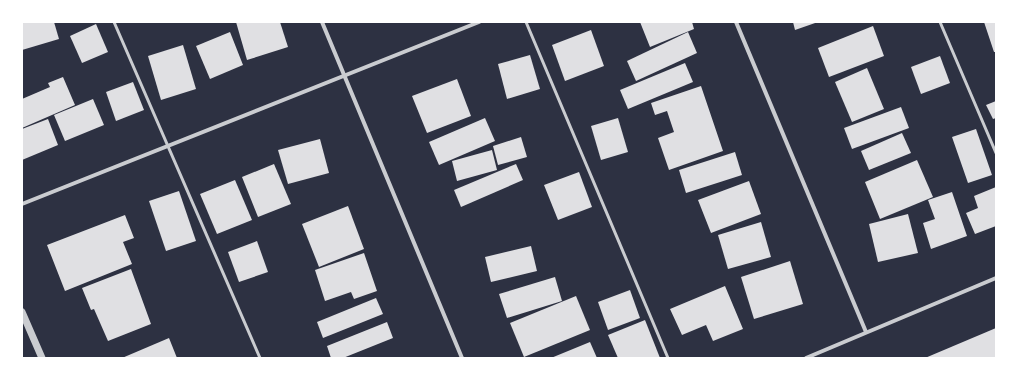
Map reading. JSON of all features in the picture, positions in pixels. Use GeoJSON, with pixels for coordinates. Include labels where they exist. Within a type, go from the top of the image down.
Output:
{"type":"FeatureCollection","features":[{"type":"Feature","properties":{"kind":"street"},"geometry":{"type":"LineString","coordinates":[[322,22],[462,358]]}},
{"type":"Feature","properties":{"kind":"street"},"geometry":{"type":"LineString","coordinates":[[22,204],[479,22]]}},
{"type":"Feature","properties":{"kind":"street"},"geometry":{"type":"LineString","coordinates":[[736,22],[866,332]]}},
{"type":"Feature","properties":{"kind":"street"},"geometry":{"type":"LineString","coordinates":[[806,358],[996,278]]}},
{"type":"Feature","properties":{"kind":"street"},"geometry":{"type":"LineString","coordinates":[[22,312],[42,358]]}},
{"type":"Feature","properties":{"kind":"lane"},"geometry":{"type":"LineString","coordinates":[[114,22],[166,146],[260,358]]}},
{"type":"Feature","properties":{"kind":"lane"},"geometry":{"type":"LineString","coordinates":[[526,22],[668,358]]}},
{"type":"Feature","properties":{"kind":"lane"},"geometry":{"type":"LineString","coordinates":[[940,22],[996,153]]}},
{"type":"Feature","properties":{"kind":"building"},"geometry":{"type":"Polygon","coordinates":[[[22,22],[54,22],[59,39],[22,50],[22,22]]]}},
{"type":"Feature","properties":{"kind":"building"},"geometry":{"type":"Polygon","coordinates":[[[236,22],[280,22],[288,47],[247,60],[236,22]]]}},
{"type":"Feature","properties":{"kind":"building"},"geometry":{"type":"Polygon","coordinates":[[[640,22],[692,22],[694,29],[650,47],[640,22]]]}},
{"type":"Feature","properties":{"kind":"building"},"geometry":{"type":"Polygon","coordinates":[[[793,22],[818,22],[795,30],[793,22]]]}},
{"type":"Feature","properties":{"kind":"building"},"geometry":{"type":"Polygon","coordinates":[[[984,22],[996,22],[996,52],[994,52],[984,22]]]}},
{"type":"Feature","properties":{"kind":"building"},"geometry":{"type":"Polygon","coordinates":[[[96,24],[108,52],[82,63],[70,36],[96,24]]]}},
{"type":"Feature","properties":{"kind":"building"},"geometry":{"type":"Polygon","coordinates":[[[873,26],[884,56],[829,77],[818,48],[873,26]]]}},
{"type":"Feature","properties":{"kind":"building"},"geometry":{"type":"Polygon","coordinates":[[[591,30],[604,66],[565,81],[552,45],[591,30]]]}},
{"type":"Feature","properties":{"kind":"building"},"geometry":{"type":"Polygon","coordinates":[[[230,32],[243,65],[210,79],[196,46],[230,32]]]}},
{"type":"Feature","properties":{"kind":"building"},"geometry":{"type":"Polygon","coordinates":[[[688,32],[697,53],[636,81],[627,61],[688,32]]]}},
{"type":"Feature","properties":{"kind":"building"},"geometry":{"type":"Polygon","coordinates":[[[183,45],[196,89],[161,100],[148,56],[183,45]]]}},
{"type":"Feature","properties":{"kind":"building"},"geometry":{"type":"Polygon","coordinates":[[[530,55],[540,89],[507,99],[498,64],[530,55]]]}},
{"type":"Feature","properties":{"kind":"building"},"geometry":{"type":"Polygon","coordinates":[[[940,56],[950,83],[921,94],[911,67],[940,56]]]}},
{"type":"Feature","properties":{"kind":"building"},"geometry":{"type":"Polygon","coordinates":[[[685,63],[693,82],[628,109],[620,90],[685,63]]]}},
{"type":"Feature","properties":{"kind":"building"},"geometry":{"type":"Polygon","coordinates":[[[867,68],[884,109],[852,122],[835,82],[867,68]]]}},
{"type":"Feature","properties":{"kind":"building"},"geometry":{"type":"Polygon","coordinates":[[[63,77],[75,105],[22,128],[22,99],[50,87],[48,83],[63,77]]]}},
{"type":"Feature","properties":{"kind":"building"},"geometry":{"type":"Polygon","coordinates":[[[457,79],[471,116],[427,133],[412,96],[457,79]]]}},
{"type":"Feature","properties":{"kind":"building"},"geometry":{"type":"Polygon","coordinates":[[[133,82],[144,110],[116,121],[106,92],[133,82]]]}},
{"type":"Feature","properties":{"kind":"building"},"geometry":{"type":"Polygon","coordinates":[[[701,86],[723,151],[669,170],[658,138],[674,132],[667,111],[655,115],[651,103],[701,86]]]}},
{"type":"Feature","properties":{"kind":"building"},"geometry":{"type":"Polygon","coordinates":[[[93,99],[104,125],[65,141],[54,115],[93,99]]]}},
{"type":"Feature","properties":{"kind":"building"},"geometry":{"type":"Polygon","coordinates":[[[996,101],[996,118],[993,119],[986,105],[996,101]]]}},
{"type":"Feature","properties":{"kind":"building"},"geometry":{"type":"Polygon","coordinates":[[[901,107],[909,128],[852,149],[844,128],[901,107]]]}},
{"type":"Feature","properties":{"kind":"building"},"geometry":{"type":"Polygon","coordinates":[[[485,118],[495,141],[439,165],[429,142],[485,118]]]}},
{"type":"Feature","properties":{"kind":"building"},"geometry":{"type":"Polygon","coordinates":[[[618,118],[628,152],[601,160],[591,126],[618,118]]]}},
{"type":"Feature","properties":{"kind":"building"},"geometry":{"type":"Polygon","coordinates":[[[48,119],[58,145],[22,160],[22,129],[48,119]]]}},
{"type":"Feature","properties":{"kind":"building"},"geometry":{"type":"Polygon","coordinates":[[[976,129],[992,175],[968,183],[952,137],[976,129]]]}},
{"type":"Feature","properties":{"kind":"building"},"geometry":{"type":"Polygon","coordinates":[[[902,133],[911,153],[869,170],[861,151],[902,133]]]}},
{"type":"Feature","properties":{"kind":"building"},"geometry":{"type":"Polygon","coordinates":[[[521,137],[527,157],[498,165],[493,146],[521,137]]]}},
{"type":"Feature","properties":{"kind":"building"},"geometry":{"type":"Polygon","coordinates":[[[320,139],[329,173],[288,184],[278,150],[320,139]]]}},
{"type":"Feature","properties":{"kind":"building"},"geometry":{"type":"Polygon","coordinates":[[[492,150],[497,170],[457,181],[452,161],[492,150]]]}},
{"type":"Feature","properties":{"kind":"building"},"geometry":{"type":"Polygon","coordinates":[[[735,152],[742,175],[686,193],[679,170],[735,152]]]}},
{"type":"Feature","properties":{"kind":"building"},"geometry":{"type":"Polygon","coordinates":[[[917,160],[933,197],[880,219],[865,182],[917,160]]]}},
{"type":"Feature","properties":{"kind":"building"},"geometry":{"type":"Polygon","coordinates":[[[274,164],[291,204],[258,217],[242,177],[274,164]]]}},
{"type":"Feature","properties":{"kind":"building"},"geometry":{"type":"Polygon","coordinates":[[[516,164],[523,180],[461,207],[454,190],[516,164]]]}},
{"type":"Feature","properties":{"kind":"building"},"geometry":{"type":"Polygon","coordinates":[[[579,172],[592,207],[558,220],[544,185],[579,172]]]}},
{"type":"Feature","properties":{"kind":"building"},"geometry":{"type":"Polygon","coordinates":[[[235,180],[252,220],[217,234],[200,194],[235,180]]]}},
{"type":"Feature","properties":{"kind":"building"},"geometry":{"type":"Polygon","coordinates":[[[749,181],[761,214],[711,233],[698,200],[749,181]]]}},
{"type":"Feature","properties":{"kind":"building"},"geometry":{"type":"Polygon","coordinates":[[[996,187],[996,226],[975,234],[966,213],[978,208],[974,196],[996,187]]]}},
{"type":"Feature","properties":{"kind":"building"},"geometry":{"type":"Polygon","coordinates":[[[179,191],[196,241],[166,251],[149,201],[179,191]]]}},
{"type":"Feature","properties":{"kind":"building"},"geometry":{"type":"Polygon","coordinates":[[[952,192],[967,236],[931,249],[923,223],[935,219],[928,200],[952,192]]]}},
{"type":"Feature","properties":{"kind":"building"},"geometry":{"type":"Polygon","coordinates":[[[348,206],[364,249],[319,267],[302,224],[348,206]]]}},
{"type":"Feature","properties":{"kind":"building"},"geometry":{"type":"Polygon","coordinates":[[[908,214],[918,253],[878,262],[869,224],[908,214]]]}},
{"type":"Feature","properties":{"kind":"building"},"geometry":{"type":"Polygon","coordinates":[[[125,215],[134,238],[123,242],[132,264],[65,291],[47,245],[125,215]]]}},
{"type":"Feature","properties":{"kind":"building"},"geometry":{"type":"Polygon","coordinates":[[[761,222],[771,257],[728,269],[718,235],[761,222]]]}},
{"type":"Feature","properties":{"kind":"building"},"geometry":{"type":"Polygon","coordinates":[[[257,241],[268,272],[239,282],[228,252],[257,241]]]}},
{"type":"Feature","properties":{"kind":"building"},"geometry":{"type":"Polygon","coordinates":[[[531,246],[537,271],[491,282],[485,257],[531,246]]]}},
{"type":"Feature","properties":{"kind":"building"},"geometry":{"type":"Polygon","coordinates":[[[364,253],[377,291],[354,299],[351,292],[325,301],[315,270],[364,253]]]}},
{"type":"Feature","properties":{"kind":"building"},"geometry":{"type":"Polygon","coordinates":[[[790,261],[803,304],[754,319],[741,277],[790,261]]]}},
{"type":"Feature","properties":{"kind":"building"},"geometry":{"type":"Polygon","coordinates":[[[131,269],[151,324],[108,341],[94,309],[91,310],[82,288],[131,269]]]}},
{"type":"Feature","properties":{"kind":"building"},"geometry":{"type":"Polygon","coordinates":[[[555,277],[562,301],[507,318],[499,294],[555,277]]]}},
{"type":"Feature","properties":{"kind":"building"},"geometry":{"type":"Polygon","coordinates":[[[725,286],[743,329],[713,341],[706,325],[682,335],[670,309],[725,286]]]}},
{"type":"Feature","properties":{"kind":"building"},"geometry":{"type":"Polygon","coordinates":[[[630,290],[640,318],[608,330],[598,302],[630,290]]]}},
{"type":"Feature","properties":{"kind":"building"},"geometry":{"type":"Polygon","coordinates":[[[576,296],[590,330],[524,357],[510,323],[576,296]]]}},
{"type":"Feature","properties":{"kind":"building"},"geometry":{"type":"Polygon","coordinates":[[[376,298],[383,314],[323,338],[317,322],[376,298]]]}},
{"type":"Feature","properties":{"kind":"building"},"geometry":{"type":"Polygon","coordinates":[[[645,320],[660,358],[618,358],[608,335],[645,320]]]}},
{"type":"Feature","properties":{"kind":"building"},"geometry":{"type":"Polygon","coordinates":[[[387,322],[393,338],[343,358],[331,358],[327,346],[387,322]]]}},
{"type":"Feature","properties":{"kind":"building"},"geometry":{"type":"Polygon","coordinates":[[[996,328],[996,358],[925,358],[996,328]]]}},
{"type":"Feature","properties":{"kind":"building"},"geometry":{"type":"Polygon","coordinates":[[[169,338],[177,358],[122,358],[169,338]]]}},
{"type":"Feature","properties":{"kind":"building"},"geometry":{"type":"Polygon","coordinates":[[[590,342],[597,358],[551,358],[590,342]]]}}]}
